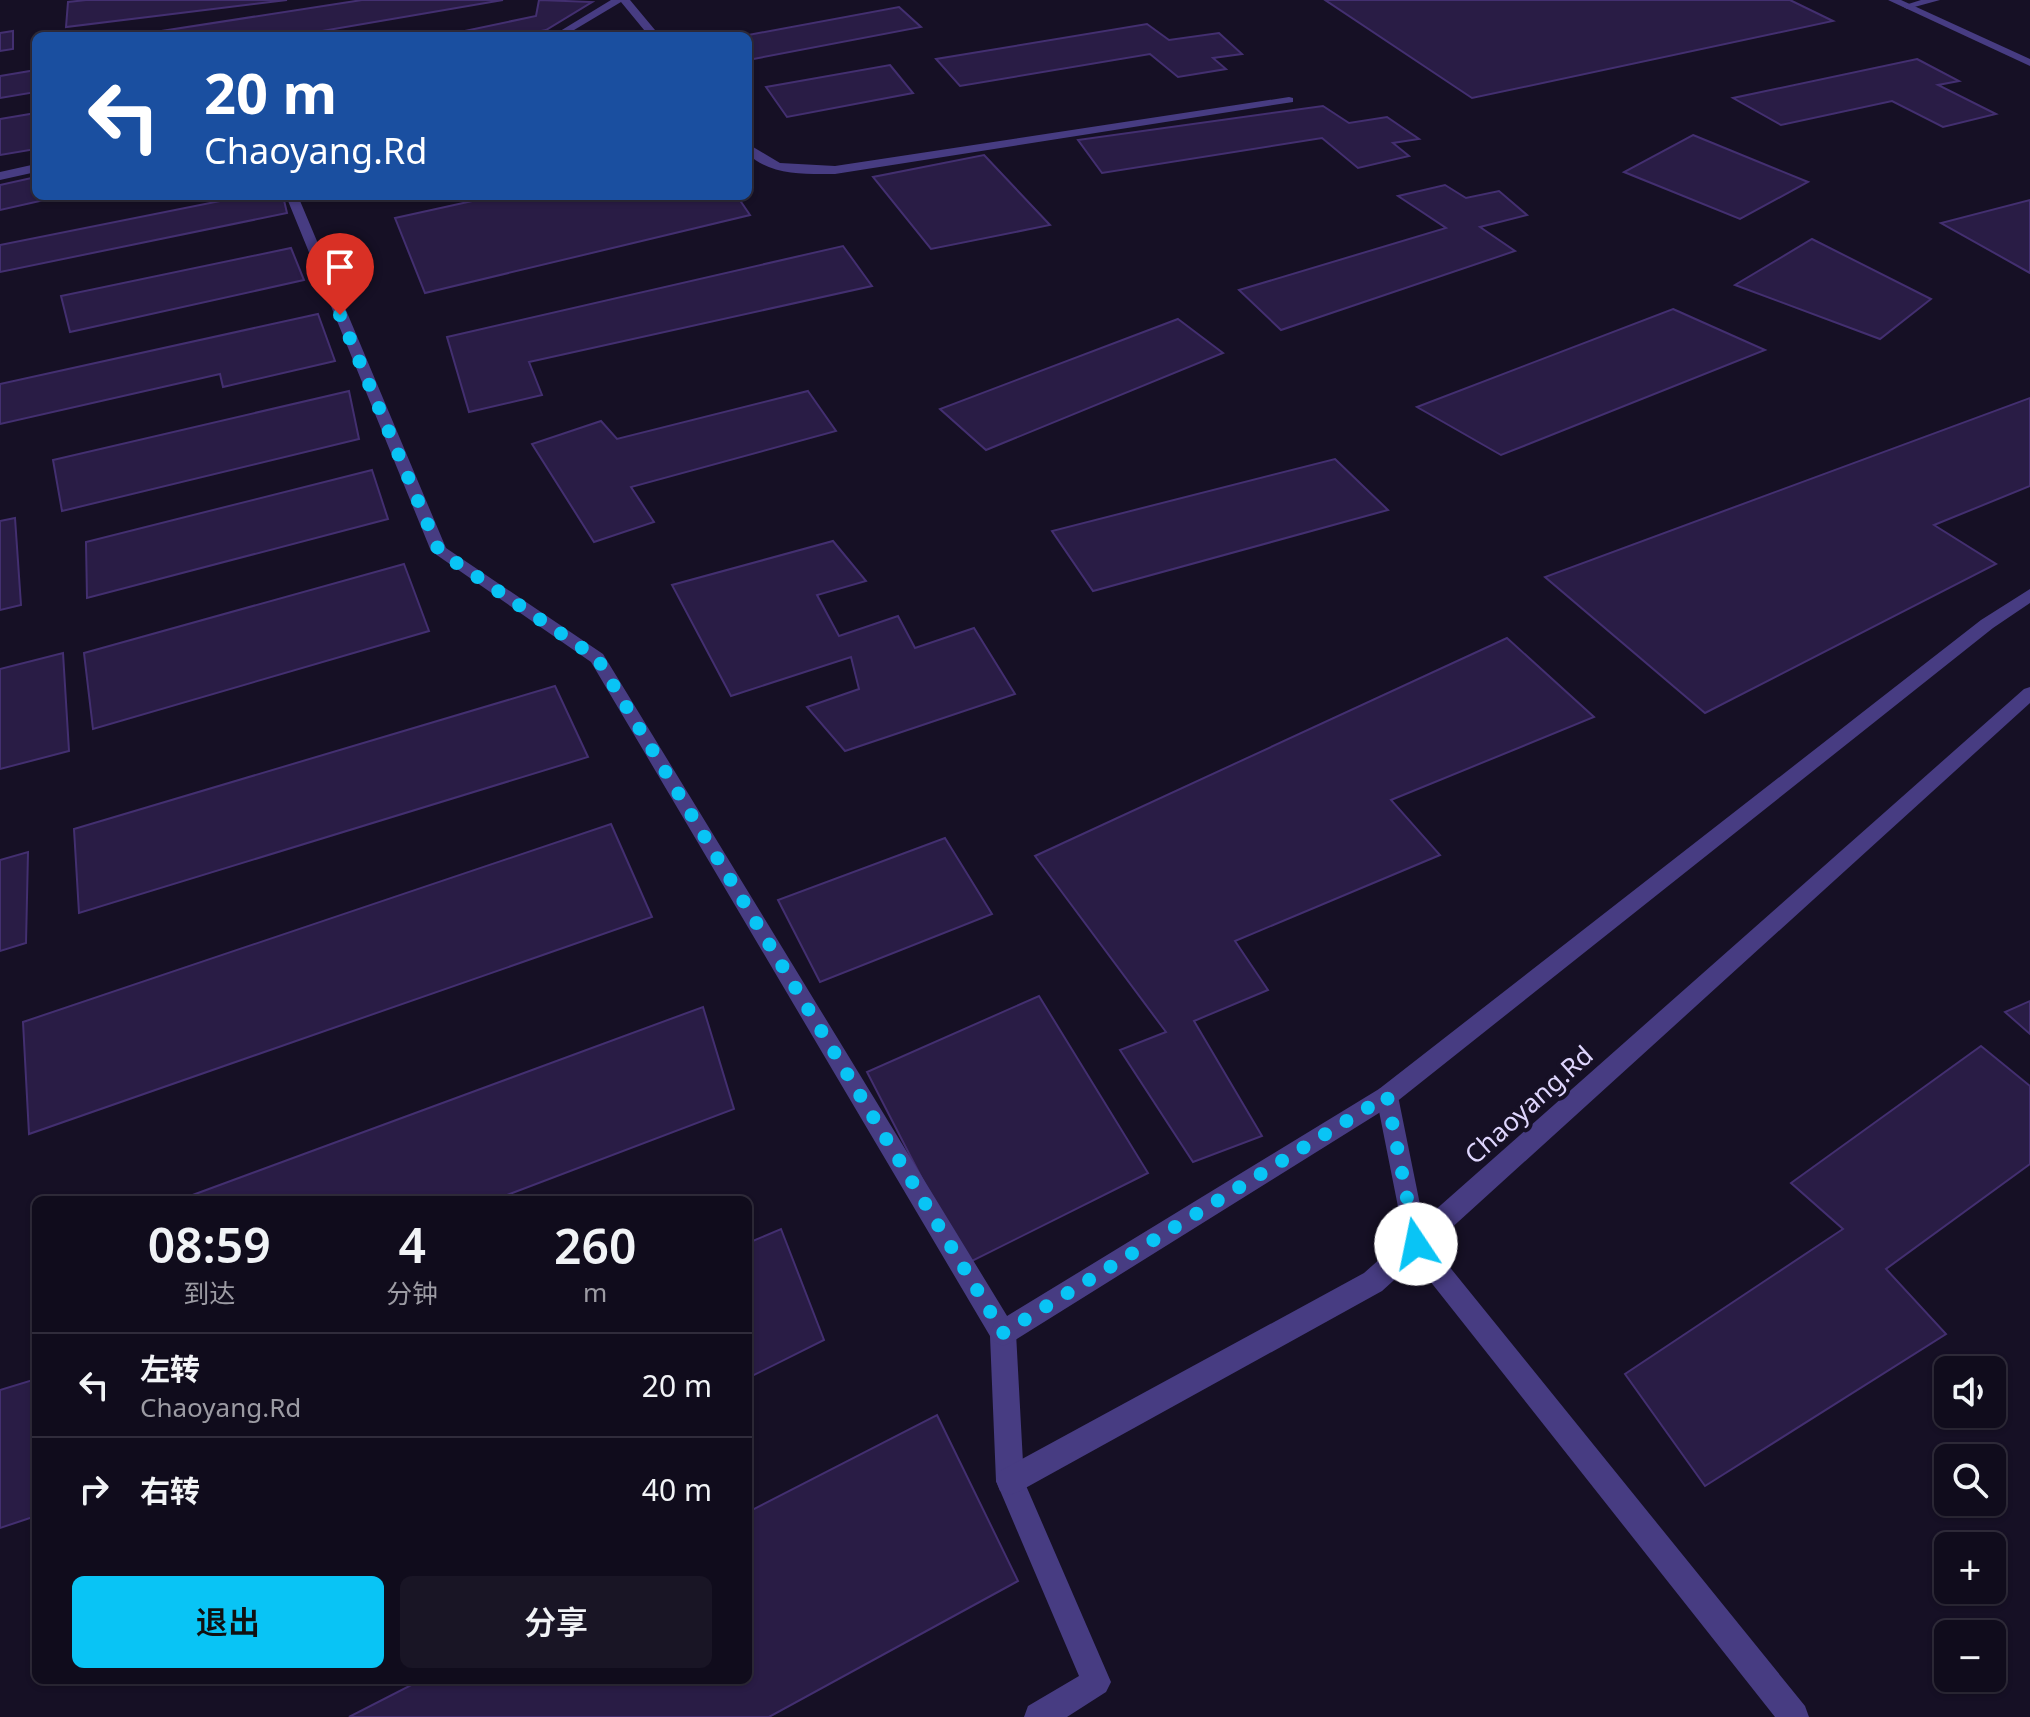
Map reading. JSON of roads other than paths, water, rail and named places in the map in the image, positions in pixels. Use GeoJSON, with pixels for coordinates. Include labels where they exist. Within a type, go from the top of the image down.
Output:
{"type":"FeatureCollection","features":[{"type":"Feature","properties":{"kind":"street"},"geometry":{"type":"LineString","coordinates":[[564,32],[618,0]]}},
{"type":"Feature","properties":{"kind":"street"},"geometry":{"type":"LineString","coordinates":[[625,0],[652,32]]}},
{"type":"Feature","properties":{"kind":"street"},"geometry":{"type":"LineString","coordinates":[[1893,0],[1916,3],[2030,51]]}},
{"type":"Feature","properties":{"kind":"street"},"geometry":{"type":"LineString","coordinates":[[1916,3],[1935,0]]}},
{"type":"Feature","properties":{"kind":"street"},"geometry":{"type":"LineString","coordinates":[[1916,3],[2030,63]]}},
{"type":"Feature","properties":{"kind":"street"},"geometry":{"type":"LineString","coordinates":[[752,152],[757,158],[791,170],[835,170],[1289,100]]}},
{"type":"Feature","properties":{"kind":"street"},"geometry":{"type":"LineString","coordinates":[[0,176],[32,169]]}},
{"type":"Feature","properties":{"kind":"street"},"geometry":{"type":"LineString","coordinates":[[294,200],[439,551],[597,658],[1003,1333],[1010,1481],[1096,1682],[1039,1717]]}},
{"type":"Feature","properties":{"kind":"street"},"geometry":{"type":"LineString","coordinates":[[1003,1333],[1387,1096],[1974,634],[2030,595]]}},
{"type":"Feature","properties":{"kind":"street","name":"Chaoyang.Rd"},"geometry":{"type":"LineString","coordinates":[[1010,1481],[1373,1282],[2030,693]]}},
{"type":"Feature","properties":{"kind":"street"},"geometry":{"type":"LineString","coordinates":[[1387,1096],[1416,1244],[1794,1717]]}}]}
